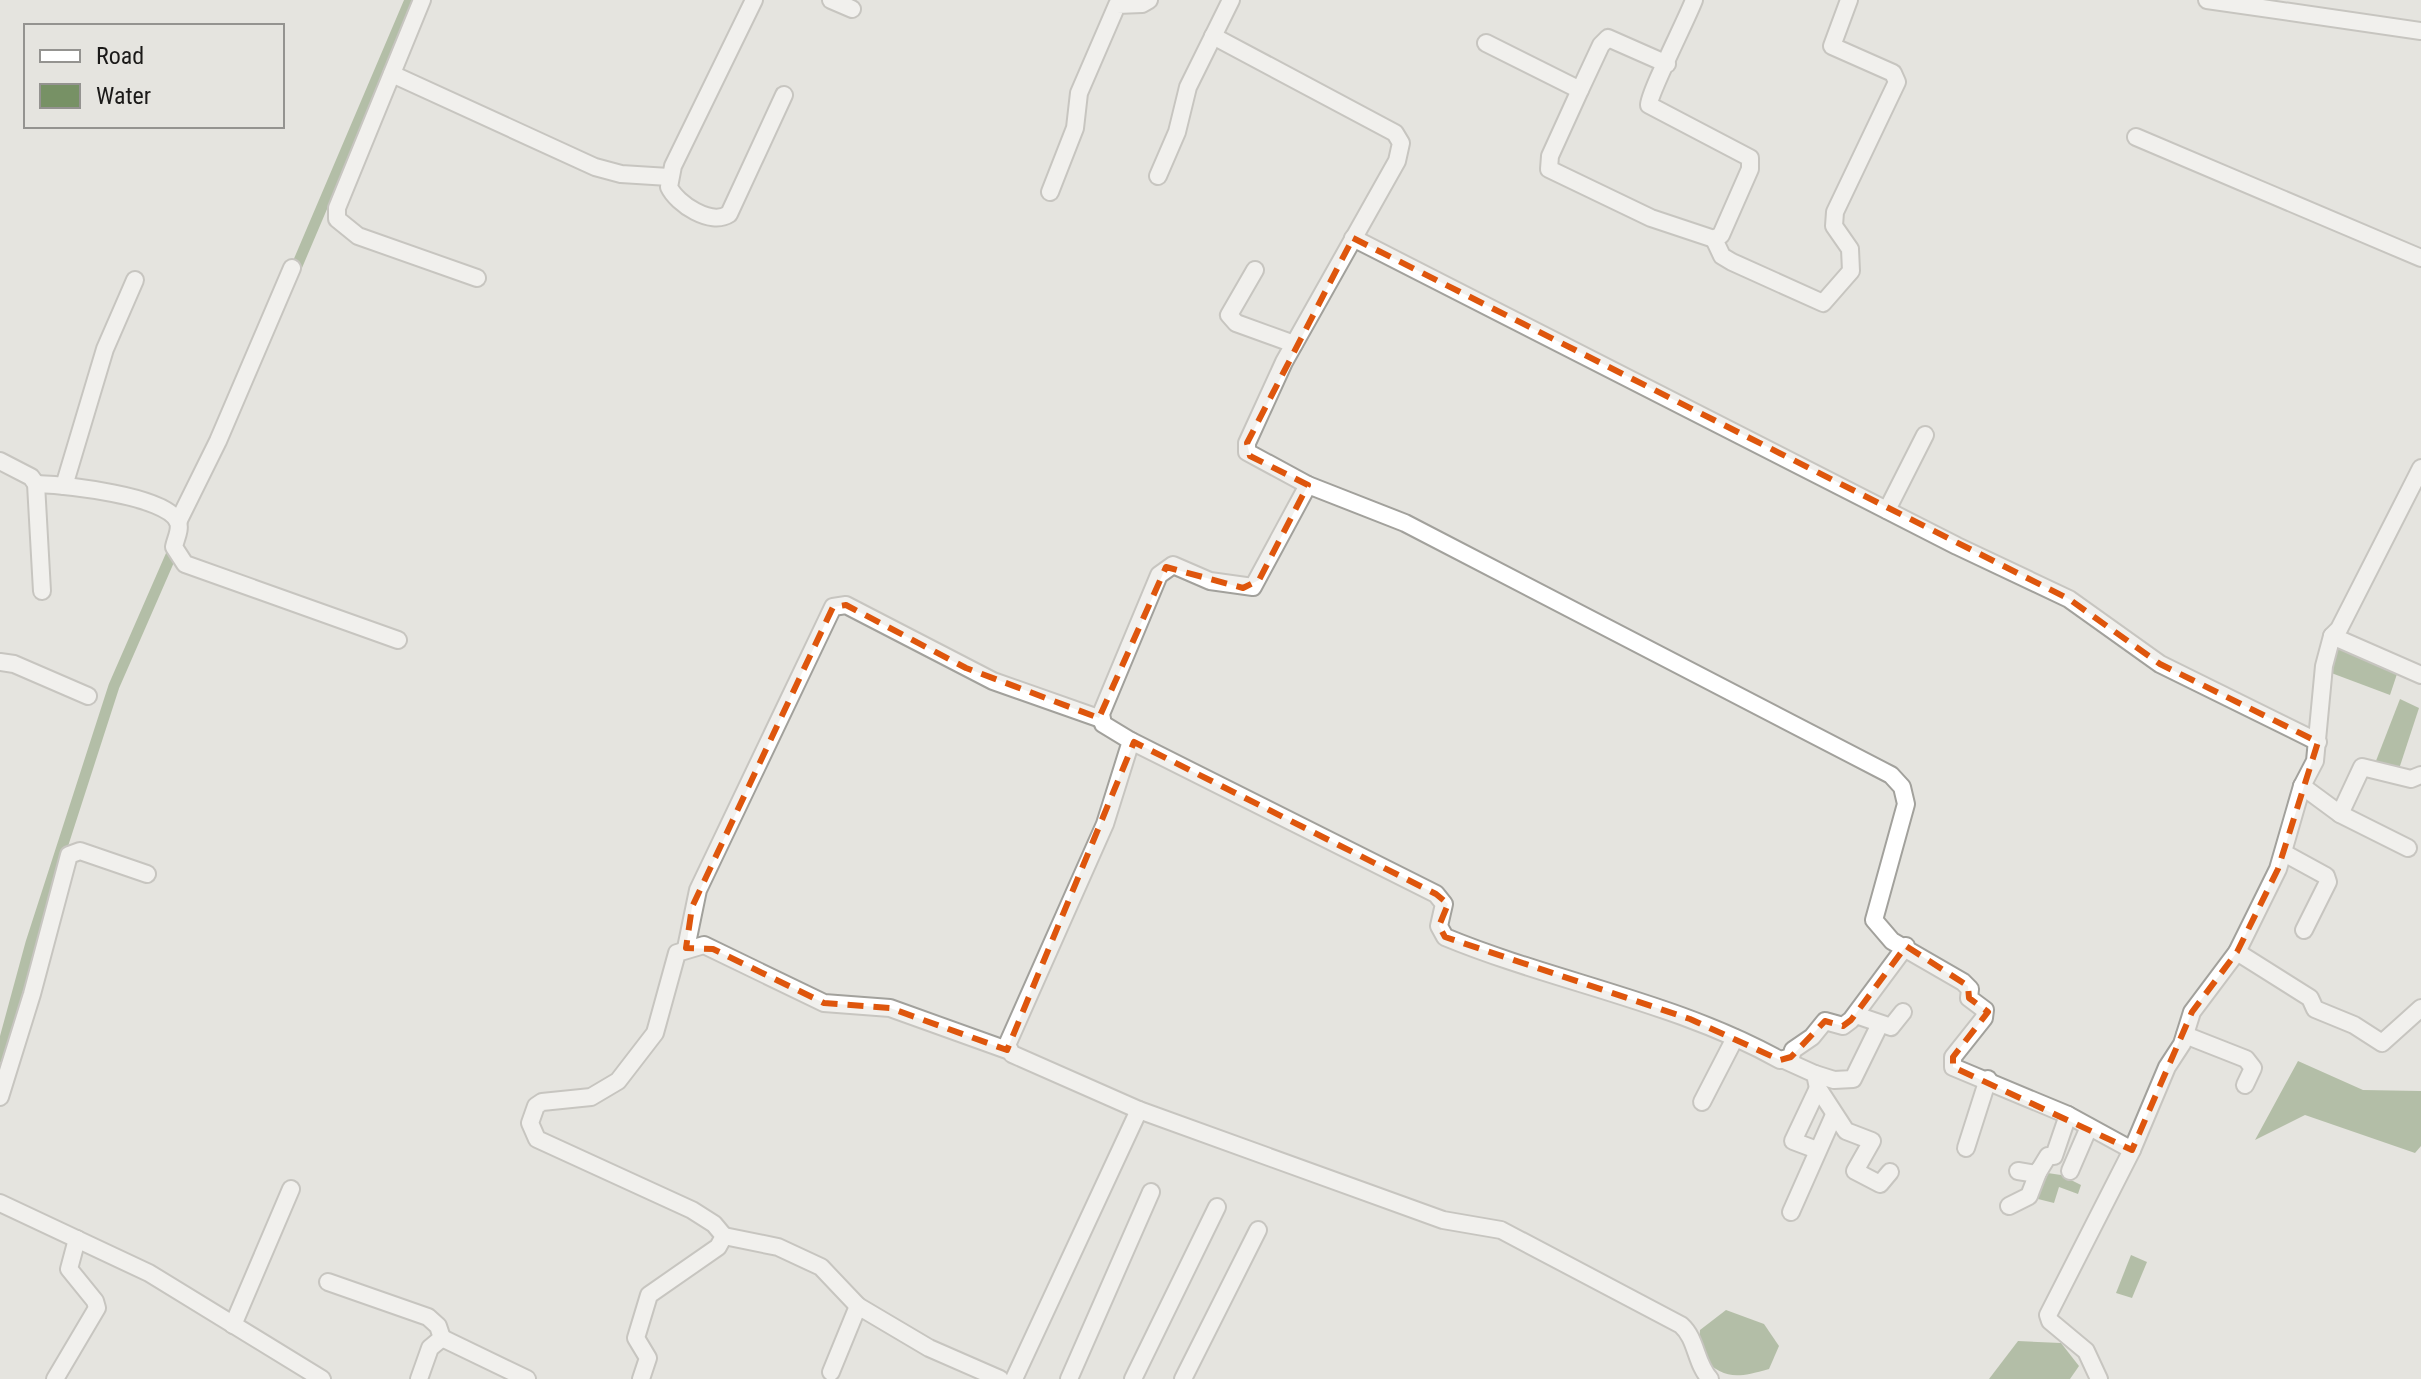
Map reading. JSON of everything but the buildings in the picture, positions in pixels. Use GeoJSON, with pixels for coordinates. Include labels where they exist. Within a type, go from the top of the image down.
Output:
{"type":"FeatureCollection","features":[{"type":"Feature","properties":{"kind":"street"},"geometry":{"type":"LineString","coordinates":[[422,0],[337,208],[337,219],[358,236],[477,278]]}},
{"type":"Feature","properties":{"kind":"street"},"geometry":{"type":"LineString","coordinates":[[754,0],[669,177],[669,187],[679,202],[715,217],[729,214],[784,95]]}},
{"type":"Feature","properties":{"kind":"street"},"geometry":{"type":"LineString","coordinates":[[831,0],[852,9]]}},
{"type":"Feature","properties":{"kind":"street"},"geometry":{"type":"LineString","coordinates":[[1050,192],[1075,128],[1079,93],[1117,5],[1142,4],[1149,0]]}},
{"type":"Feature","properties":{"kind":"street"},"geometry":{"type":"LineString","coordinates":[[1158,176],[1177,132],[1188,87],[1231,0]]}},
{"type":"Feature","properties":{"kind":"street"},"geometry":{"type":"LineString","coordinates":[[1694,0],[1667,64],[1651,91],[1649,105],[1743,153],[1752,163],[1721,235],[1714,239]]}},
{"type":"Feature","properties":{"kind":"street"},"geometry":{"type":"LineString","coordinates":[[1667,64],[1608,38],[1601,45],[1550,156],[1549,169],[1651,218],[1714,239],[1722,256],[1732,262],[1823,303],[1851,271],[1850,249],[1833,220],[1897,82],[1893,73],[1832,46],[1849,0]]}},
{"type":"Feature","properties":{"kind":"street"},"geometry":{"type":"LineString","coordinates":[[2207,0],[2421,31]]}},
{"type":"Feature","properties":{"kind":"street"},"geometry":{"type":"LineString","coordinates":[[1213,36],[1395,133],[1401,143],[1401,153],[1294,344],[1246,448],[1250,456],[1308,485],[1405,523],[1891,775],[1902,787],[1906,804],[1874,920],[1892,941],[1906,946],[1963,982],[1970,989],[1969,998],[1985,1010],[1984,1018],[1952,1062],[1958,1072],[1988,1079],[2068,1115],[2132,1150]]}},
{"type":"Feature","properties":{"kind":"street"},"geometry":{"type":"LineString","coordinates":[[1486,43],[1580,90]]}},
{"type":"Feature","properties":{"kind":"street"},"geometry":{"type":"LineString","coordinates":[[392,74],[595,167],[621,174],[669,177]]}},
{"type":"Feature","properties":{"kind":"street"},"geometry":{"type":"LineString","coordinates":[[2136,137],[2421,258]]}},
{"type":"Feature","properties":{"kind":"street"},"geometry":{"type":"LineString","coordinates":[[1353,238],[1887,510],[2069,599],[2160,664],[2318,742]]}},
{"type":"Feature","properties":{"kind":"street"},"geometry":{"type":"LineString","coordinates":[[292,268],[218,441],[178,522],[176,551],[192,567],[398,640]]}},
{"type":"Feature","properties":{"kind":"street"},"geometry":{"type":"LineString","coordinates":[[1255,270],[1230,310],[1231,319],[1294,344]]}},
{"type":"Feature","properties":{"kind":"street"},"geometry":{"type":"LineString","coordinates":[[64,486],[105,349],[135,280]]}},
{"type":"Feature","properties":{"kind":"street"},"geometry":{"type":"LineString","coordinates":[[1887,510],[1925,435]]}},
{"type":"Feature","properties":{"kind":"street"},"geometry":{"type":"LineString","coordinates":[[0,461],[31,477],[36,484],[42,591]]}},
{"type":"Feature","properties":{"kind":"street"},"geometry":{"type":"LineString","coordinates":[[2099,1379],[2086,1351],[2050,1321],[2048,1315],[2132,1150],[2167,1067],[2185,1035],[2192,1012],[2237,952],[2284,853],[2302,786],[2315,761],[2324,666],[2332,636],[2339,629],[2421,468]]}},
{"type":"Feature","properties":{"kind":"street"},"geometry":{"type":"LineString","coordinates":[[36,484],[140,499],[178,522]]}},
{"type":"Feature","properties":{"kind":"street"},"geometry":{"type":"LineString","coordinates":[[1101,719],[1159,575],[1173,565],[1210,581],[1253,587],[1308,485]]}},
{"type":"Feature","properties":{"kind":"street"},"geometry":{"type":"LineString","coordinates":[[686,948],[698,890],[833,607],[846,605],[993,681],[1101,719],[1131,741],[1436,894],[1444,904],[1439,926],[1445,937],[1735,1038],[1784,1060],[1817,1081],[1846,1131],[1872,1141],[1855,1171],[1880,1184],[1890,1172]]}},
{"type":"Feature","properties":{"kind":"street"},"geometry":{"type":"LineString","coordinates":[[2332,636],[2421,675]]}},
{"type":"Feature","properties":{"kind":"street"},"geometry":{"type":"LineString","coordinates":[[0,662],[14,664],[88,696]]}},
{"type":"Feature","properties":{"kind":"street"},"geometry":{"type":"LineString","coordinates":[[1007,1050],[1008,1040],[1105,824],[1131,741]]}},
{"type":"Feature","properties":{"kind":"street"},"geometry":{"type":"LineString","coordinates":[[2340,814],[2362,767],[2411,779],[2421,775]]}},
{"type":"Feature","properties":{"kind":"street"},"geometry":{"type":"LineString","coordinates":[[2302,786],[2340,814],[2408,848]]}},
{"type":"Feature","properties":{"kind":"street"},"geometry":{"type":"LineString","coordinates":[[0,1097],[69,855],[80,851],[147,874]]}},
{"type":"Feature","properties":{"kind":"street"},"geometry":{"type":"LineString","coordinates":[[2284,853],[2326,876],[2328,882],[2304,930]]}},
{"type":"Feature","properties":{"kind":"street"},"geometry":{"type":"LineString","coordinates":[[1000,1379],[929,1348],[858,1306],[821,1267],[778,1247],[724,1236],[714,1224],[692,1210],[537,1139],[530,1123],[536,1106],[542,1102],[601,1094],[618,1081],[655,1033],[672,961],[686,948],[704,945],[824,1003],[890,1008],[1007,1050],[1139,1110],[1431,1216],[1510,1234],[1681,1325],[1687,1330],[1701,1368],[1710,1379]]}},
{"type":"Feature","properties":{"kind":"street"},"geometry":{"type":"LineString","coordinates":[[1784,1060],[1812,1037],[1825,1021],[1843,1026],[1856,1015],[1906,946]]}},
{"type":"Feature","properties":{"kind":"street"},"geometry":{"type":"LineString","coordinates":[[2237,952],[2310,998],[2315,1009],[2354,1025],[2382,1043],[2421,1008]]}},
{"type":"Feature","properties":{"kind":"street"},"geometry":{"type":"LineString","coordinates":[[1856,1015],[1891,1027],[1903,1012]]}},
{"type":"Feature","properties":{"kind":"street"},"geometry":{"type":"LineString","coordinates":[[1817,1081],[1853,1079],[1880,1024]]}},
{"type":"Feature","properties":{"kind":"street"},"geometry":{"type":"LineString","coordinates":[[2185,1035],[2246,1059],[2253,1068],[2245,1085]]}},
{"type":"Feature","properties":{"kind":"street"},"geometry":{"type":"LineString","coordinates":[[1702,1102],[1735,1038]]}},
{"type":"Feature","properties":{"kind":"street"},"geometry":{"type":"LineString","coordinates":[[1966,1148],[1988,1079]]}},
{"type":"Feature","properties":{"kind":"street"},"geometry":{"type":"LineString","coordinates":[[1817,1081],[1793,1141],[1817,1150]]}},
{"type":"Feature","properties":{"kind":"street"},"geometry":{"type":"LineString","coordinates":[[1014,1379],[1139,1110]]}},
{"type":"Feature","properties":{"kind":"street"},"geometry":{"type":"LineString","coordinates":[[1791,1212],[1834,1115]]}},
{"type":"Feature","properties":{"kind":"street"},"geometry":{"type":"LineString","coordinates":[[2018,1171],[2037,1174],[2048,1156],[2054,1156],[2068,1115]]}},
{"type":"Feature","properties":{"kind":"street"},"geometry":{"type":"LineString","coordinates":[[2070,1171],[2089,1127]]}},
{"type":"Feature","properties":{"kind":"street"},"geometry":{"type":"LineString","coordinates":[[2009,1206],[2029,1196],[2039,1170]]}},
{"type":"Feature","properties":{"kind":"street"},"geometry":{"type":"LineString","coordinates":[[233,1325],[291,1189]]}},
{"type":"Feature","properties":{"kind":"street"},"geometry":{"type":"LineString","coordinates":[[1069,1379],[1151,1192]]}},
{"type":"Feature","properties":{"kind":"street"},"geometry":{"type":"LineString","coordinates":[[0,1203],[149,1273],[322,1379]]}},
{"type":"Feature","properties":{"kind":"street"},"geometry":{"type":"LineString","coordinates":[[1133,1379],[1217,1207]]}},
{"type":"Feature","properties":{"kind":"street"},"geometry":{"type":"LineString","coordinates":[[1183,1379],[1258,1230]]}},
{"type":"Feature","properties":{"kind":"street"},"geometry":{"type":"LineString","coordinates":[[641,1379],[648,1358],[636,1338],[649,1295],[718,1247],[724,1236]]}},
{"type":"Feature","properties":{"kind":"street"},"geometry":{"type":"LineString","coordinates":[[55,1379],[97,1308],[95,1301],[69,1269],[77,1239]]}},
{"type":"Feature","properties":{"kind":"street"},"geometry":{"type":"LineString","coordinates":[[328,1282],[428,1317],[438,1326],[442,1338],[527,1379]]}},
{"type":"Feature","properties":{"kind":"street"},"geometry":{"type":"LineString","coordinates":[[831,1372],[858,1306]]}},
{"type":"Feature","properties":{"kind":"street"},"geometry":{"type":"LineString","coordinates":[[419,1379],[430,1348],[442,1338]]}},
{"type":"Feature","properties":{"kind":"highlighted area"},"geometry":{"type":"Polygon","coordinates":[[[1353,238],[2069,599],[2160,664],[2318,742],[2278,869],[2237,952],[2192,1012],[2132,1150],[1953,1067],[1953,1057],[1988,1012],[1969,998],[1968,986],[1906,946],[1851,1020],[1843,1026],[1825,1021],[1791,1057],[1780,1060],[1690,1019],[1445,937],[1439,926],[1448,904],[1436,894],[1134,742],[1007,1050],[890,1008],[824,1003],[713,949],[686,948],[692,907],[833,607],[846,605],[966,668],[1099,718],[1166,567],[1243,588],[1259,580],[1308,485],[1250,456],[1247,443],[1353,238]]]}},
{"type":"Feature","properties":{"kind":"water"},"geometry":{"type":"Polygon","coordinates":[[[2334,640],[2399,668],[2390,695],[2326,671],[2334,640]]]}},
{"type":"Feature","properties":{"kind":"water"},"geometry":{"type":"Polygon","coordinates":[[[2400,699],[2419,708],[2398,772],[2374,766],[2400,699]]]}},
{"type":"Feature","properties":{"kind":"water"},"geometry":{"type":"Polygon","coordinates":[[[2298,1061],[2363,1090],[2421,1091],[2421,1146],[2415,1153],[2305,1115],[2255,1140],[2298,1061]]]}},
{"type":"Feature","properties":{"kind":"water"},"geometry":{"type":"Polygon","coordinates":[[[2041,1172],[2061,1175],[2081,1185],[2078,1194],[2059,1187],[2054,1203],[2030,1197],[2041,1172]]]}},
{"type":"Feature","properties":{"kind":"water"},"geometry":{"type":"Polygon","coordinates":[[[2131,1255],[2147,1262],[2132,1298],[2116,1293],[2131,1255]]]}},
{"type":"Feature","properties":{"kind":"water"},"geometry":{"type":"Polygon","coordinates":[[[1726,1310],[1764,1324],[1779,1346],[1769,1369],[1731,1375],[1698,1356],[1700,1330],[1726,1310]]]}},
{"type":"Feature","properties":{"kind":"water"},"geometry":{"type":"Polygon","coordinates":[[[2018,1341],[2061,1343],[2079,1366],[2070,1379],[1989,1379],[2018,1341]]]}},
{"type":"Feature","properties":{"kind":"waterway"},"geometry":{"type":"LineString","coordinates":[[293,275],[410,0]]}},
{"type":"Feature","properties":{"kind":"waterway"},"geometry":{"type":"LineString","coordinates":[[0,1057],[31,943],[114,686],[176,544]]}}]}
